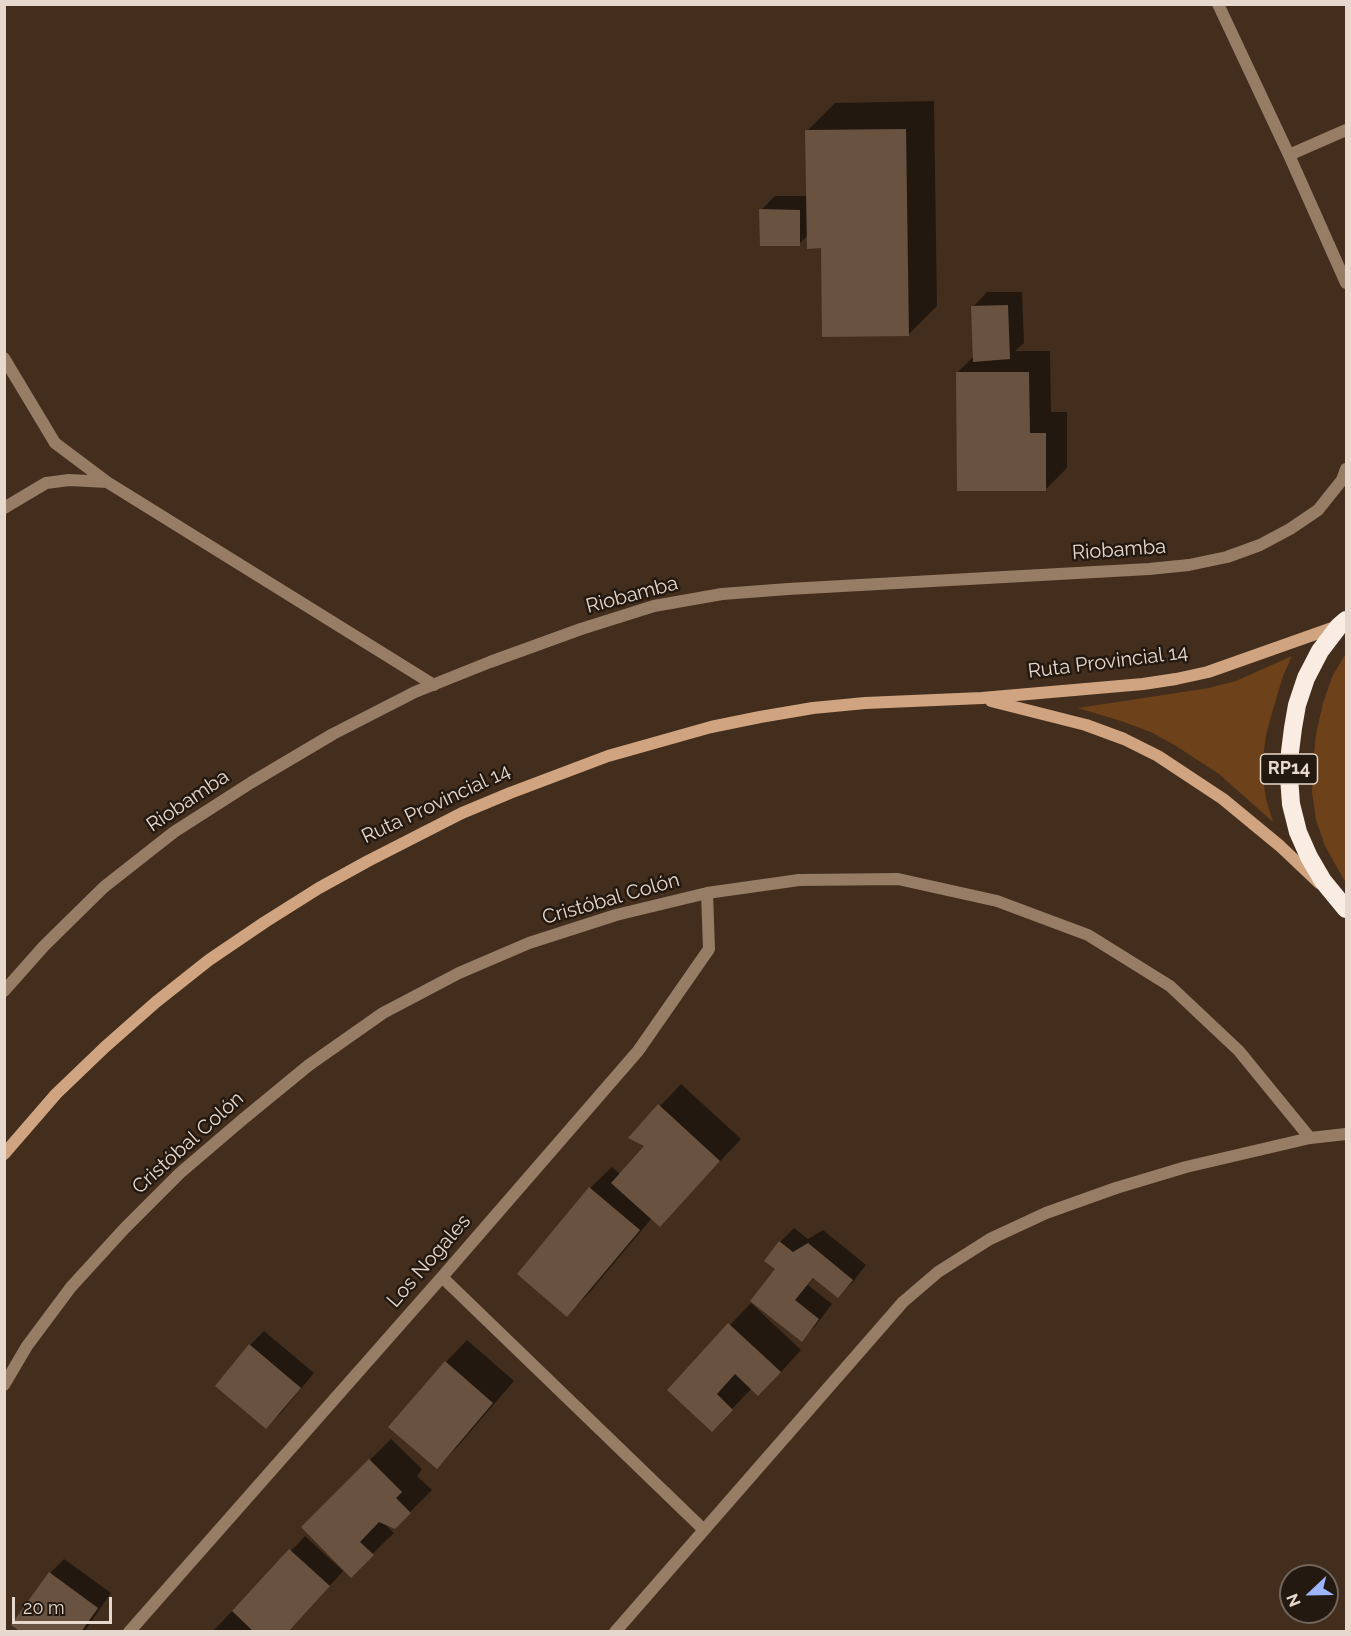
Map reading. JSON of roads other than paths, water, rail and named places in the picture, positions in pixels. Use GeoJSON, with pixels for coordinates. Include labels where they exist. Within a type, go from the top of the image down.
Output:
{"type":"FeatureCollection","features":[{"type":"Feature","properties":{"kind":"highway","name":"Ruta Provincial 14"},"geometry":{"type":"LineString","coordinates":[[1343,623],[1320,651],[1306,678],[1293,728],[1288,777],[1291,804],[1298,832],[1323,881],[1343,906]]}},
{"type":"Feature","properties":{"kind":"main road","name":"Ruta Provincial 14"},"geometry":{"type":"LineString","coordinates":[[4,1154],[56,1094],[105,1047],[209,960],[319,888],[377,856],[462,813],[548,777],[608,756],[711,727],[760,717],[877,702],[982,698],[1119,687],[1176,679],[1208,672],[1343,623]]}},
{"type":"Feature","properties":{"kind":"main road","name":"Ruta Provincial 14"},"geometry":{"type":"LineString","coordinates":[[982,698],[1086,725],[1124,739],[1158,756],[1223,799],[1280,846],[1343,906]]}},
{"type":"Feature","properties":{"kind":"street"},"geometry":{"type":"LineString","coordinates":[[1218,4],[1347,283]]}},
{"type":"Feature","properties":{"kind":"street"},"geometry":{"type":"LineString","coordinates":[[1289,155],[1347,130]]}},
{"type":"Feature","properties":{"kind":"street"},"geometry":{"type":"LineString","coordinates":[[4,358],[55,444],[107,482],[434,685]]}},
{"type":"Feature","properties":{"kind":"street","name":"Riobamba"},"geometry":{"type":"LineString","coordinates":[[4,991],[44,946],[104,887],[174,832],[333,734],[415,692],[490,662],[581,629],[654,606],[722,594],[1149,569],[1189,565],[1227,557],[1260,545],[1290,529],[1318,510],[1342,480],[1347,469]]}},
{"type":"Feature","properties":{"kind":"street"},"geometry":{"type":"LineString","coordinates":[[4,508],[46,483],[69,480],[107,482]]}},
{"type":"Feature","properties":{"kind":"street","name":"Cristóbal Colón"},"geometry":{"type":"LineString","coordinates":[[4,1385],[27,1346],[71,1287],[180,1173],[309,1065],[383,1013],[459,973],[529,943],[616,915],[707,893],[799,880],[898,879],[997,901],[1088,935],[1170,986],[1239,1050],[1310,1138]]}},
{"type":"Feature","properties":{"kind":"street","name":"Los Nogales"},"geometry":{"type":"LineString","coordinates":[[129,1632],[638,1051],[709,949],[707,893]]}},
{"type":"Feature","properties":{"kind":"street"},"geometry":{"type":"LineString","coordinates":[[615,1632],[903,1302],[938,1272],[990,1239],[1056,1209],[1116,1188],[1186,1167],[1310,1138],[1347,1134]]}},
{"type":"Feature","properties":{"kind":"street"},"geometry":{"type":"LineString","coordinates":[[442,1277],[704,1530]]}}]}
